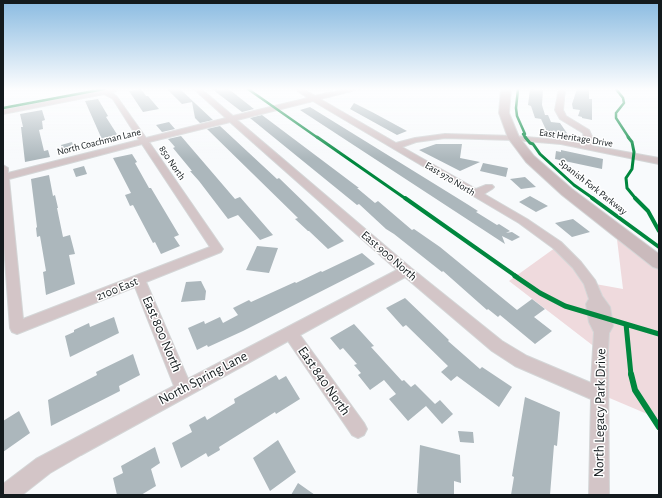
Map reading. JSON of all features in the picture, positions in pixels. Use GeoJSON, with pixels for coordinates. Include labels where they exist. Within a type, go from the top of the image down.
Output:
{"type":"FeatureCollection","features":[{"type":"Feature","properties":{"kind":"street","name":"850 North"},"geometry":{"type":"LineString","coordinates":[[125,112],[217,249]]}},
{"type":"Feature","properties":{"kind":"street","name":"East 900 North"},"geometry":{"type":"LineString","coordinates":[[223,112],[406,271],[497,346],[521,361],[600,394]]}},
{"type":"Feature","properties":{"kind":"street","name":"North Coachman Lane"},"geometry":{"type":"LineString","coordinates":[[3,172],[145,142],[261,112]]}},
{"type":"Feature","properties":{"kind":"street","name":"East 970 North"},"geometry":{"type":"LineString","coordinates":[[337,112],[523,221],[557,245],[577,265],[590,283]]}},
{"type":"Feature","properties":{"kind":"street"},"geometry":{"type":"LineString","coordinates":[[504,112],[514,138],[530,159],[567,192],[659,263]]}},
{"type":"Feature","properties":{"kind":"street"},"geometry":{"type":"LineString","coordinates":[[560,112],[563,117],[586,132],[589,139],[589,148]]}},
{"type":"Feature","properties":{"kind":"street","name":"East Heritage Drive"},"geometry":{"type":"LineString","coordinates":[[395,146],[416,140],[435,137],[459,136],[514,138],[561,142],[659,161]]}},
{"type":"Feature","properties":{"kind":"street"},"geometry":{"type":"LineString","coordinates":[[3,172],[8,288]]}},
{"type":"Feature","properties":{"kind":"street"},"geometry":{"type":"LineString","coordinates":[[475,194],[489,187]]}},
{"type":"Feature","properties":{"kind":"street","name":"2100 East"},"geometry":{"type":"LineString","coordinates":[[8,288],[17,328],[217,249]]}},
{"type":"Feature","properties":{"kind":"street","name":"North Spring Lane"},"geometry":{"type":"LineString","coordinates":[[6,495],[43,466],[74,448],[406,271]]}},
{"type":"Feature","properties":{"kind":"street","name":"East 800 North"},"geometry":{"type":"LineString","coordinates":[[139,280],[184,389]]}},
{"type":"Feature","properties":{"kind":"street","name":"North Legacy Park Drive"},"geometry":{"type":"LineString","coordinates":[[590,283],[596,299],[593,304],[596,322],[602,331],[599,495]]}},
{"type":"Feature","properties":{"kind":"street","name":"East 840 North"},"geometry":{"type":"LineString","coordinates":[[290,332],[358,429]]}},
{"type":"Feature","properties":{"kind":"shaded area"},"geometry":{"type":"Polygon","coordinates":[[[616,231],[659,263],[659,419],[600,394],[600,351],[509,281],[559,245],[590,283],[623,289],[616,231]]]}},
{"type":"Feature","properties":{"kind":"building"},"geometry":{"type":"Polygon","coordinates":[[[43,112],[45,120],[42,121],[43,129],[39,130],[44,151],[48,150],[50,157],[25,162],[21,127],[23,127],[20,114],[43,112]]]}},
{"type":"Feature","properties":{"kind":"building"},"geometry":{"type":"Polygon","coordinates":[[[90,112],[106,112],[108,116],[106,117],[120,139],[104,144],[90,112]]]}},
{"type":"Feature","properties":{"kind":"building"},"geometry":{"type":"Polygon","coordinates":[[[194,112],[205,112],[213,120],[200,123],[195,118],[194,112]]]}},
{"type":"Feature","properties":{"kind":"building"},"geometry":{"type":"Polygon","coordinates":[[[303,112],[318,112],[478,211],[476,212],[510,231],[506,233],[512,232],[520,237],[512,241],[502,236],[505,244],[303,112]]]}},
{"type":"Feature","properties":{"kind":"building"},"geometry":{"type":"Polygon","coordinates":[[[356,112],[372,112],[407,131],[397,135],[356,112]]]}},
{"type":"Feature","properties":{"kind":"building"},"geometry":{"type":"Polygon","coordinates":[[[533,112],[544,112],[545,115],[548,115],[551,122],[560,123],[569,136],[555,135],[556,137],[552,138],[548,134],[541,119],[535,118],[533,112]]]}},
{"type":"Feature","properties":{"kind":"building"},"geometry":{"type":"Polygon","coordinates":[[[579,112],[592,112],[592,120],[582,118],[578,116],[579,112]]]}},
{"type":"Feature","properties":{"kind":"building"},"geometry":{"type":"Polygon","coordinates":[[[262,115],[359,188],[357,188],[375,203],[378,201],[412,230],[414,229],[440,247],[517,310],[532,299],[545,309],[534,317],[552,331],[535,344],[500,315],[498,317],[488,309],[487,310],[443,271],[442,272],[386,229],[359,204],[357,205],[250,118],[262,115]]]}},
{"type":"Feature","properties":{"kind":"building"},"geometry":{"type":"Polygon","coordinates":[[[169,122],[175,129],[162,132],[156,125],[169,122]]]}},
{"type":"Feature","properties":{"kind":"building"},"geometry":{"type":"Polygon","coordinates":[[[220,126],[277,179],[279,178],[344,241],[328,249],[295,219],[298,218],[207,129],[220,126]]]}},
{"type":"Feature","properties":{"kind":"building"},"geometry":{"type":"Polygon","coordinates":[[[181,136],[235,199],[240,197],[273,235],[260,240],[238,215],[228,219],[190,171],[192,171],[173,148],[175,147],[168,139],[181,136]]]}},
{"type":"Feature","properties":{"kind":"building"},"geometry":{"type":"Polygon","coordinates":[[[72,142],[75,151],[64,153],[61,145],[72,142]]]}},
{"type":"Feature","properties":{"kind":"building"},"geometry":{"type":"Polygon","coordinates":[[[436,144],[462,144],[460,158],[480,162],[460,171],[419,150],[436,144]]]}},
{"type":"Feature","properties":{"kind":"building"},"geometry":{"type":"Polygon","coordinates":[[[561,150],[603,159],[602,169],[555,159],[556,151],[561,152],[561,150]]]}},
{"type":"Feature","properties":{"kind":"building"},"geometry":{"type":"Polygon","coordinates":[[[132,154],[137,162],[135,163],[149,188],[151,188],[179,235],[174,237],[180,246],[161,254],[155,242],[153,243],[133,205],[130,206],[125,195],[131,193],[113,158],[132,154]]]}},
{"type":"Feature","properties":{"kind":"building"},"geometry":{"type":"Polygon","coordinates":[[[483,163],[508,168],[506,177],[480,171],[483,163]]]}},
{"type":"Feature","properties":{"kind":"building"},"geometry":{"type":"Polygon","coordinates":[[[84,166],[87,174],[76,177],[73,169],[84,166]]]}},
{"type":"Feature","properties":{"kind":"building"},"geometry":{"type":"Polygon","coordinates":[[[49,175],[53,196],[55,195],[58,208],[63,237],[70,235],[75,254],[69,255],[75,284],[46,295],[43,272],[46,271],[40,236],[37,237],[31,179],[49,175]]]}},
{"type":"Feature","properties":{"kind":"building"},"geometry":{"type":"Polygon","coordinates":[[[525,177],[536,187],[521,189],[510,179],[525,177]]]}},
{"type":"Feature","properties":{"kind":"building"},"geometry":{"type":"Polygon","coordinates":[[[530,196],[548,206],[536,212],[519,202],[530,196]]]}},
{"type":"Feature","properties":{"kind":"building"},"geometry":{"type":"Polygon","coordinates":[[[573,219],[590,232],[572,237],[555,223],[573,219]]]}},
{"type":"Feature","properties":{"kind":"building"},"geometry":{"type":"Polygon","coordinates":[[[257,246],[278,248],[269,273],[246,270],[257,246]]]}},
{"type":"Feature","properties":{"kind":"building"},"geometry":{"type":"Polygon","coordinates":[[[362,253],[375,264],[243,331],[208,347],[207,345],[197,350],[188,328],[204,321],[205,324],[220,317],[223,323],[238,315],[233,308],[249,300],[251,302],[321,271],[322,272],[362,253]]]}},
{"type":"Feature","properties":{"kind":"building"},"geometry":{"type":"Polygon","coordinates":[[[201,281],[206,291],[205,300],[181,302],[186,282],[201,281]]]}},
{"type":"Feature","properties":{"kind":"building"},"geometry":{"type":"Polygon","coordinates":[[[405,298],[449,340],[448,341],[480,369],[482,367],[512,387],[499,407],[457,376],[451,381],[441,372],[448,366],[406,325],[403,327],[386,308],[405,298]]]}},
{"type":"Feature","properties":{"kind":"building"},"geometry":{"type":"Polygon","coordinates":[[[114,317],[119,333],[70,357],[65,336],[89,323],[90,327],[114,317]]]}},
{"type":"Feature","properties":{"kind":"building"},"geometry":{"type":"Polygon","coordinates":[[[354,324],[374,346],[371,347],[402,381],[404,380],[411,387],[415,384],[435,404],[440,400],[453,414],[442,424],[426,406],[408,421],[389,399],[396,394],[384,380],[370,390],[358,375],[361,373],[354,365],[357,364],[343,348],[340,350],[330,338],[354,324]]]}},
{"type":"Feature","properties":{"kind":"building"},"geometry":{"type":"Polygon","coordinates":[[[133,354],[140,375],[119,386],[120,391],[51,426],[48,400],[97,375],[96,372],[133,354]]]}},
{"type":"Feature","properties":{"kind":"building"},"geometry":{"type":"Polygon","coordinates":[[[276,375],[279,380],[286,376],[300,399],[276,414],[275,412],[219,447],[220,450],[208,457],[206,453],[181,468],[172,443],[192,432],[189,425],[205,416],[207,420],[235,403],[234,399],[276,375]]]}},
{"type":"Feature","properties":{"kind":"building"},"geometry":{"type":"Polygon","coordinates":[[[525,397],[560,412],[557,446],[554,445],[550,495],[511,495],[514,477],[512,476],[525,397]]]}},
{"type":"Feature","properties":{"kind":"building"},"geometry":{"type":"Polygon","coordinates":[[[19,411],[30,433],[3,452],[3,421],[19,411]]]}},
{"type":"Feature","properties":{"kind":"building"},"geometry":{"type":"Polygon","coordinates":[[[458,431],[473,432],[474,443],[460,442],[458,431]]]}},
{"type":"Feature","properties":{"kind":"building"},"geometry":{"type":"Polygon","coordinates":[[[278,440],[296,472],[270,491],[253,458],[278,440]]]}},
{"type":"Feature","properties":{"kind":"building"},"geometry":{"type":"Polygon","coordinates":[[[420,445],[460,455],[461,483],[454,481],[454,495],[424,495],[417,493],[420,445]]]}},
{"type":"Feature","properties":{"kind":"building"},"geometry":{"type":"Polygon","coordinates":[[[155,447],[160,463],[151,469],[156,486],[141,495],[117,495],[113,478],[123,473],[121,466],[155,447]]]}},
{"type":"Feature","properties":{"kind":"building"},"geometry":{"type":"Polygon","coordinates":[[[298,483],[315,495],[291,495],[298,483]]]}},
{"type":"Feature","properties":{"kind":"cycle path"},"geometry":{"type":"LineString","coordinates":[[281,112],[540,293],[565,306],[659,334]]}},
{"type":"Feature","properties":{"kind":"cycle path","name":"Spanish Fork Parkway"},"geometry":{"type":"LineString","coordinates":[[517,112],[525,134],[523,134],[540,154],[574,185],[659,247]]}},
{"type":"Feature","properties":{"kind":"cycle path"},"geometry":{"type":"LineString","coordinates":[[617,112],[616,118],[618,123],[632,142],[634,152],[632,169],[626,178],[627,188],[631,195],[648,211],[659,231]]}},
{"type":"Feature","properties":{"kind":"cycle path"},"geometry":{"type":"LineString","coordinates":[[626,324],[631,378],[635,390],[659,427]]}}]}
